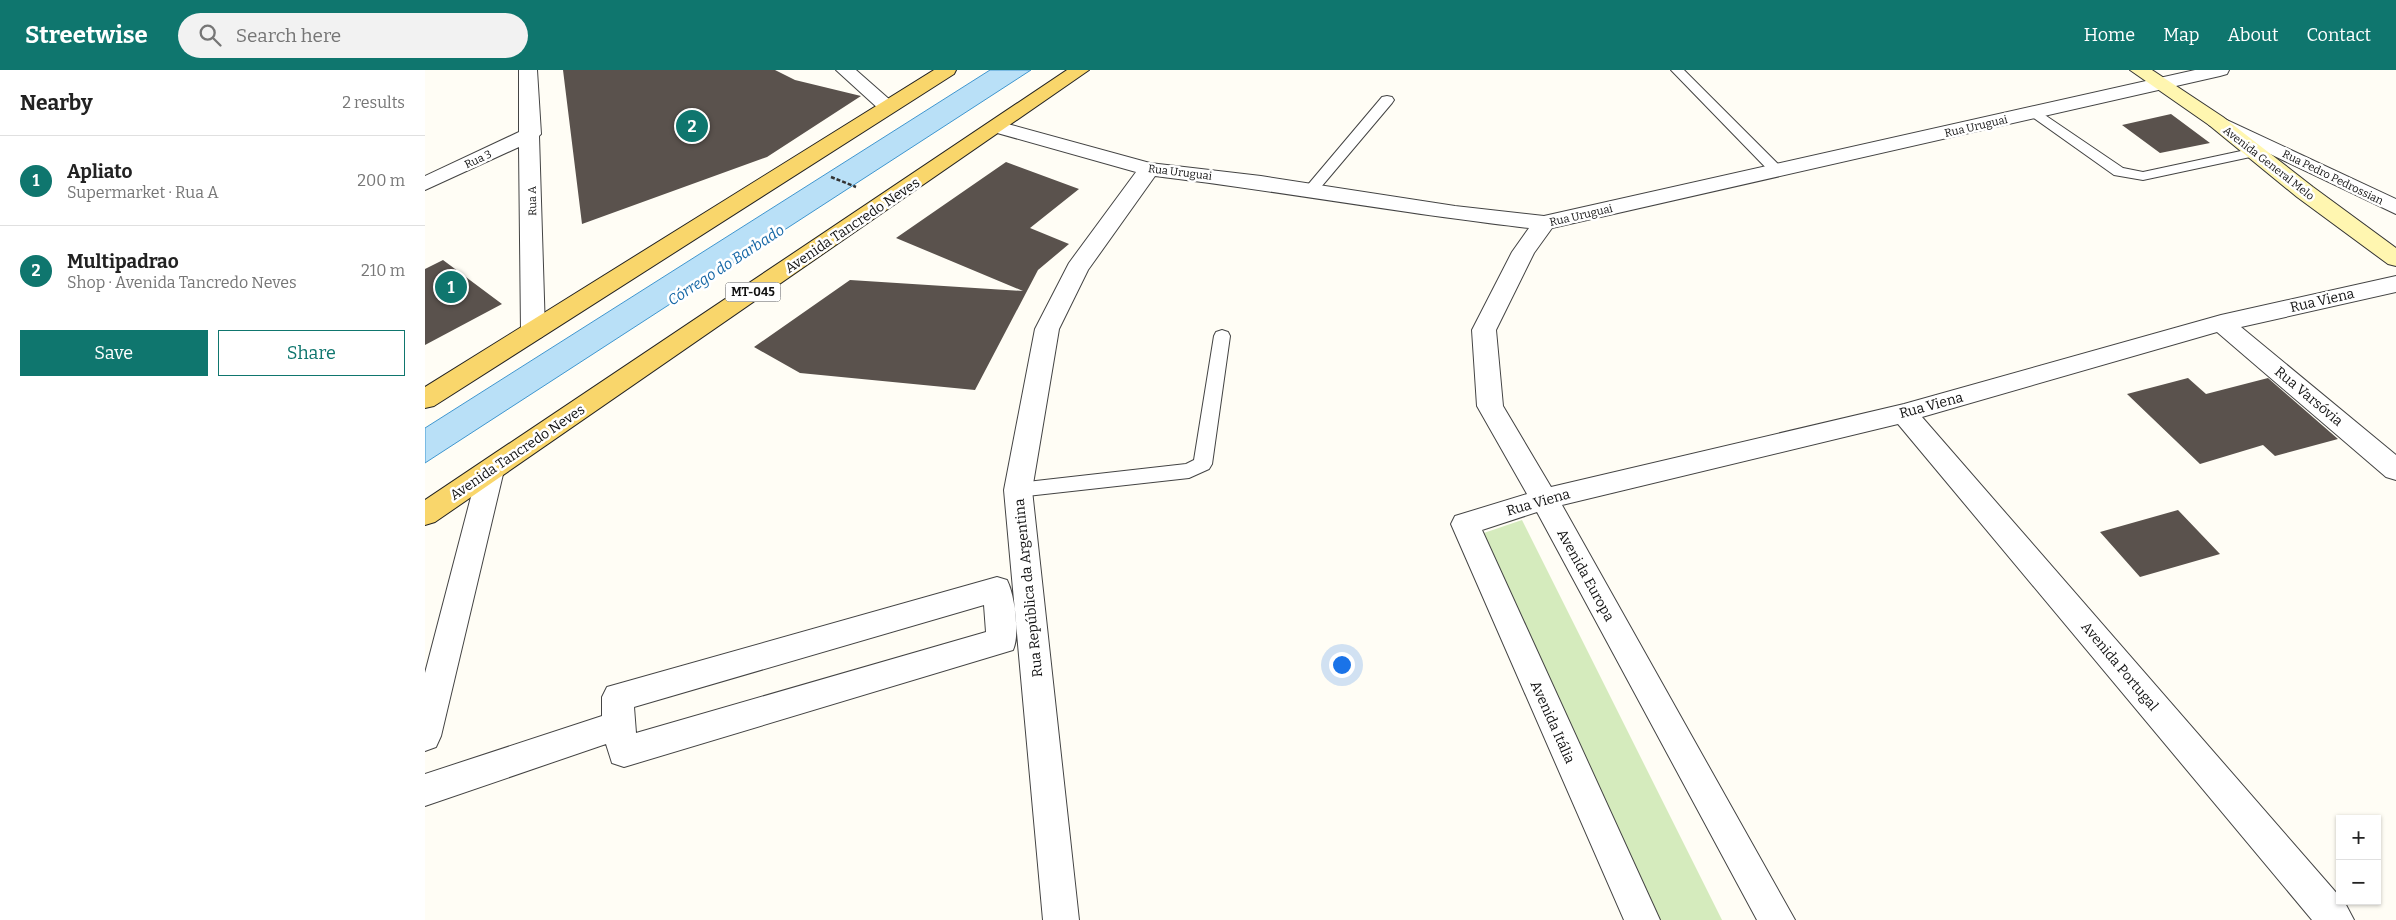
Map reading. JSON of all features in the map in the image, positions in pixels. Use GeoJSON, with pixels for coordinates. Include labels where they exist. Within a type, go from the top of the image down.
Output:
{"type":"FeatureCollection","features":[{"type":"Feature","properties":{"kind":"main road"},"geometry":{"type":"LineString","coordinates":[[425,399],[947,70]]}},
{"type":"Feature","properties":{"kind":"main road","name":"Avenida Tancredo Neves"},"geometry":{"type":"LineString","coordinates":[[425,514],[997,127],[1052,78],[1080,70]]}},
{"type":"Feature","properties":{"kind":"main road","name":"Avenida General Melo"},"geometry":{"type":"LineString","coordinates":[[2139,70],[2216,121],[2396,259]]}},
{"type":"Feature","properties":{"kind":"street","name":"Rua A"},"geometry":{"type":"LineString","coordinates":[[528,70],[531,134],[533,331]]}},
{"type":"Feature","properties":{"kind":"street"},"geometry":{"type":"LineString","coordinates":[[845,70],[888,107]]}},
{"type":"Feature","properties":{"kind":"street","name":"Rua Uruguai"},"geometry":{"type":"LineString","coordinates":[[997,127],[1149,168],[1311,190],[1455,213],[1544,223],[2161,85],[2220,70]]}},
{"type":"Feature","properties":{"kind":"street","name":"Rua Pedro Pedrossian"},"geometry":{"type":"LineString","coordinates":[[2216,121],[2396,207]]}},
{"type":"Feature","properties":{"kind":"street","name":"Rua 3"},"geometry":{"type":"LineString","coordinates":[[425,184],[531,134]]}},
{"type":"Feature","properties":{"kind":"street","name":"Rua República da Argentina"},"geometry":{"type":"LineString","coordinates":[[1061,920],[1018,490],[1047,329],[1077,268],[1149,168]]}},
{"type":"Feature","properties":{"kind":"street","name":"Avenida Europa"},"geometry":{"type":"LineString","coordinates":[[1544,223],[1523,252],[1484,330],[1490,406],[1544,499],[1777,920]]}},
{"type":"Feature","properties":{"kind":"street","name":"Rua Viena"},"geometry":{"type":"LineString","coordinates":[[1465,524],[1544,499],[1904,413],[2221,323],[2396,284]]}},
{"type":"Feature","properties":{"kind":"street","name":"Rua Varsóvia"},"geometry":{"type":"LineString","coordinates":[[2221,323],[2396,470]]}},
{"type":"Feature","properties":{"kind":"street","name":"Avenida Portugal"},"geometry":{"type":"LineString","coordinates":[[1904,413],[2335,920]]}},
{"type":"Feature","properties":{"kind":"street"},"geometry":{"type":"LineString","coordinates":[[425,736],[491,470]]}},
{"type":"Feature","properties":{"kind":"street","name":"Avenida Itália"},"geometry":{"type":"LineString","coordinates":[[1465,524],[1642,920]]}},
{"type":"Feature","properties":{"kind":"street"},"geometry":{"type":"LineString","coordinates":[[997,589],[1002,641],[624,752],[618,725],[618,698],[997,589]]}},
{"type":"Feature","properties":{"kind":"street"},"geometry":{"type":"LineString","coordinates":[[425,790],[618,725]]}},
{"type":"Feature","properties":{"kind":"lane"},"geometry":{"type":"LineString","coordinates":[[1677,70],[1777,171]]}},
{"type":"Feature","properties":{"kind":"lane"},"geometry":{"type":"LineString","coordinates":[[1311,190],[1387,100]]}},
{"type":"Feature","properties":{"kind":"lane"},"geometry":{"type":"LineString","coordinates":[[2036,113],[2119,172],[2143,176],[2255,152]]}},
{"type":"Feature","properties":{"kind":"lane"},"geometry":{"type":"LineString","coordinates":[[1018,490],[1189,471],[1203,464],[1222,336]]}},
{"type":"Feature","properties":{"kind":"path"},"geometry":{"type":"LineString","coordinates":[[827,175],[853,186]]}},
{"type":"Feature","properties":{"kind":"green space"},"geometry":{"type":"Polygon","coordinates":[[[1522,520],[1722,920],[1652,920],[1478,535],[1522,520]]]}},
{"type":"Feature","properties":{"kind":"water","name":"Córrego do Barbado"},"geometry":{"type":"Polygon","coordinates":[[[990,70],[1031,70],[425,463],[425,428],[990,70]]]}},
{"type":"Feature","properties":{"kind":"building"},"geometry":{"type":"Polygon","coordinates":[[[563,70],[775,70],[795,80],[861,96],[767,157],[582,224],[563,70]]]}},
{"type":"Feature","properties":{"kind":"building"},"geometry":{"type":"Polygon","coordinates":[[[2171,114],[2210,143],[2160,153],[2122,125],[2171,114]]]}},
{"type":"Feature","properties":{"kind":"building"},"geometry":{"type":"Polygon","coordinates":[[[1006,162],[1079,189],[1030,228],[1069,244],[1038,270],[975,390],[800,373],[754,347],[850,280],[1023,291],[896,238],[1006,162]]]}},
{"type":"Feature","properties":{"kind":"building"},"geometry":{"type":"Polygon","coordinates":[[[443,260],[502,304],[425,345],[425,269],[443,260]]]}},
{"type":"Feature","properties":{"kind":"building"},"geometry":{"type":"Polygon","coordinates":[[[2188,378],[2206,394],[2268,378],[2338,439],[2275,456],[2263,445],[2200,464],[2127,394],[2188,378]]]}},
{"type":"Feature","properties":{"kind":"building"},"geometry":{"type":"Polygon","coordinates":[[[2178,510],[2220,554],[2140,577],[2100,532],[2178,510]]]}},
{"type":"Feature","properties":{"kind":"place","name":"Multipadrao"},"geometry":{"type":"Point","coordinates":[692,126]}},
{"type":"Feature","properties":{"kind":"place","name":"Apliato"},"geometry":{"type":"Point","coordinates":[451,287]}}]}
